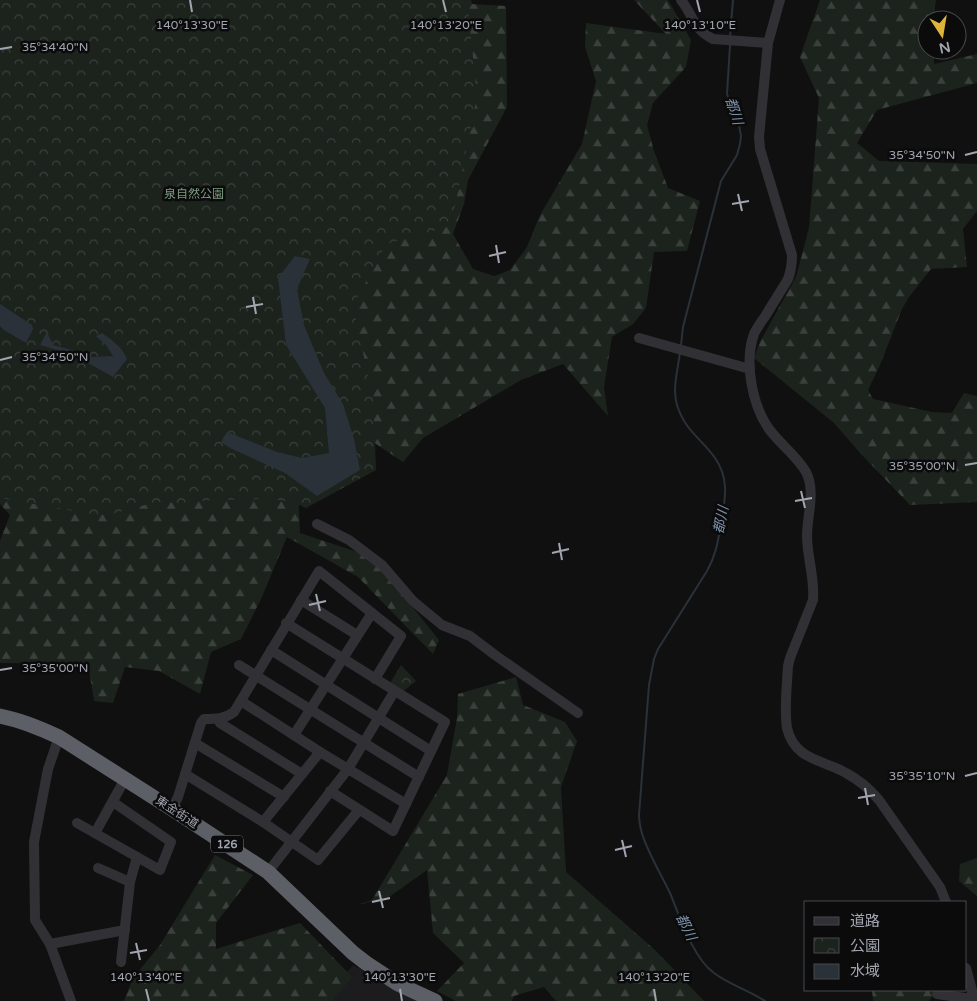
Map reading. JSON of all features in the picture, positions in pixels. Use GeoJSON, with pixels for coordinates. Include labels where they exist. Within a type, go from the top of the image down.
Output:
{"type":"FeatureCollection","features":[{"type":"Feature","properties":{"kind":"highway","name":"東金街道"},"geometry":{"type":"LineString","coordinates":[[0,716],[35,726],[59,737],[172,808],[268,872],[353,953],[366,963],[398,984],[435,1001]]}},
{"type":"Feature","properties":{"kind":"street"},"geometry":{"type":"LineString","coordinates":[[681,0],[699,29],[713,39],[768,43]]}},
{"type":"Feature","properties":{"kind":"street"},"geometry":{"type":"LineString","coordinates":[[780,0],[768,43],[759,138],[760,149],[792,255],[792,262],[788,279],[755,332],[750,352],[750,369],[754,395],[763,419],[807,473],[811,492],[807,536],[814,590],[813,600],[788,666],[786,719],[791,740],[803,753],[812,759],[845,772],[870,789],[940,887],[946,901]]}},
{"type":"Feature","properties":{"kind":"street"},"geometry":{"type":"LineString","coordinates":[[639,338],[750,369]]}},
{"type":"Feature","properties":{"kind":"street"},"geometry":{"type":"LineString","coordinates":[[317,524],[349,540],[382,565],[413,601],[442,625],[470,636],[495,656],[578,713]]}},
{"type":"Feature","properties":{"kind":"street"},"geometry":{"type":"LineString","coordinates":[[172,808],[186,774],[201,723],[204,719],[218,719],[234,712],[319,571],[401,636],[375,679]]}},
{"type":"Feature","properties":{"kind":"street"},"geometry":{"type":"LineString","coordinates":[[301,600],[357,635]]}},
{"type":"Feature","properties":{"kind":"street"},"geometry":{"type":"LineString","coordinates":[[294,735],[372,612]]}},
{"type":"Feature","properties":{"kind":"street"},"geometry":{"type":"LineString","coordinates":[[286,624],[445,722],[393,831],[330,792]]}},
{"type":"Feature","properties":{"kind":"street"},"geometry":{"type":"LineString","coordinates":[[271,650],[431,751]]}},
{"type":"Feature","properties":{"kind":"street"},"geometry":{"type":"LineString","coordinates":[[240,665],[419,777]]}},
{"type":"Feature","properties":{"kind":"street"},"geometry":{"type":"LineString","coordinates":[[268,872],[348,769],[394,692]]}},
{"type":"Feature","properties":{"kind":"street"},"geometry":{"type":"LineString","coordinates":[[241,701],[406,804]]}},
{"type":"Feature","properties":{"kind":"street"},"geometry":{"type":"LineString","coordinates":[[218,719],[220,723],[302,774]]}},
{"type":"Feature","properties":{"kind":"street"},"geometry":{"type":"LineString","coordinates":[[59,737],[48,769],[34,842],[35,920],[50,944],[71,1001]]}},
{"type":"Feature","properties":{"kind":"street"},"geometry":{"type":"LineString","coordinates":[[195,743],[284,797]]}},
{"type":"Feature","properties":{"kind":"street"},"geometry":{"type":"LineString","coordinates":[[263,822],[320,752]]}},
{"type":"Feature","properties":{"kind":"street"},"geometry":{"type":"LineString","coordinates":[[186,774],[263,822],[318,860],[359,810]]}},
{"type":"Feature","properties":{"kind":"street"},"geometry":{"type":"LineString","coordinates":[[95,833],[125,779]]}},
{"type":"Feature","properties":{"kind":"street"},"geometry":{"type":"LineString","coordinates":[[77,823],[160,870],[172,842],[112,802]]}},
{"type":"Feature","properties":{"kind":"street"},"geometry":{"type":"LineString","coordinates":[[121,962],[130,882],[137,857]]}},
{"type":"Feature","properties":{"kind":"street"},"geometry":{"type":"LineString","coordinates":[[98,868],[130,882]]}},
{"type":"Feature","properties":{"kind":"street"},"geometry":{"type":"LineString","coordinates":[[50,944],[125,930]]}},
{"type":"Feature","properties":{"kind":"street"},"geometry":{"type":"LineString","coordinates":[[937,994],[972,1000],[972,990],[967,972]]}},
{"type":"Feature","properties":{"kind":"shaded area"},"geometry":{"type":"Polygon","coordinates":[[[353,965],[396,989],[423,1001],[323,1001],[353,965]]]}},
{"type":"Feature","properties":{"kind":"green space","name":"泉自然公園"},"geometry":{"type":"Polygon","coordinates":[[[0,0],[467,0],[477,96],[451,226],[386,244],[353,306],[373,399],[376,470],[306,508],[293,502],[272,499],[212,500],[181,503],[156,502],[112,514],[96,515],[0,498],[0,0]]]}},
{"type":"Feature","properties":{"kind":"green space"},"geometry":{"type":"Polygon","coordinates":[[[283,0],[471,0],[472,4],[506,6],[507,107],[468,180],[464,204],[453,234],[473,269],[494,276],[510,270],[527,247],[540,215],[582,144],[596,81],[585,47],[586,23],[666,34],[634,0],[668,0],[691,40],[686,67],[653,103],[647,125],[654,151],[668,188],[700,201],[687,251],[654,252],[646,308],[633,324],[612,337],[604,387],[608,416],[563,364],[521,380],[423,438],[403,462],[352,428],[0,10],[283,0]]]}},
{"type":"Feature","properties":{"kind":"green space"},"geometry":{"type":"Polygon","coordinates":[[[820,0],[936,0],[935,10],[917,10],[917,60],[934,60],[934,64],[951,60],[967,60],[967,56],[977,54],[977,83],[877,110],[857,143],[879,161],[977,164],[977,211],[963,229],[967,267],[931,269],[902,309],[868,390],[873,399],[932,412],[952,413],[964,393],[977,396],[977,502],[910,505],[834,423],[754,358],[761,340],[796,277],[809,228],[819,98],[800,57],[820,0]]]}},
{"type":"Feature","properties":{"kind":"green space"},"geometry":{"type":"Polygon","coordinates":[[[0,339],[298,488],[300,533],[372,557],[439,640],[433,654],[358,577],[287,537],[261,599],[241,639],[211,652],[200,694],[159,671],[125,667],[113,703],[94,701],[88,664],[0,663],[0,541],[10,515],[0,504],[0,339]]]}},
{"type":"Feature","properties":{"kind":"green space"},"geometry":{"type":"Polygon","coordinates":[[[401,665],[416,681],[401,693],[389,685],[401,665]]]}},
{"type":"Feature","properties":{"kind":"green space"},"geometry":{"type":"Polygon","coordinates":[[[516,677],[523,705],[565,722],[577,741],[561,787],[566,872],[655,950],[704,1001],[556,1001],[544,987],[514,996],[512,1001],[456,1001],[437,991],[464,963],[433,933],[427,870],[389,897],[357,905],[372,900],[447,775],[457,718],[458,694],[516,677]]]}},
{"type":"Feature","properties":{"kind":"green space"},"geometry":{"type":"Polygon","coordinates":[[[215,855],[253,875],[216,923],[216,949],[300,923],[352,977],[332,1001],[124,1001],[133,978],[160,945],[215,855]]]}},
{"type":"Feature","properties":{"kind":"green space"},"geometry":{"type":"Polygon","coordinates":[[[977,858],[977,896],[959,881],[960,864],[977,858]]]}},
{"type":"Feature","properties":{"kind":"green space"},"geometry":{"type":"Polygon","coordinates":[[[872,991],[936,991],[929,1001],[873,1001],[872,991]]]}},
{"type":"Feature","properties":{"kind":"water"},"geometry":{"type":"Polygon","coordinates":[[[295,256],[310,259],[297,289],[304,325],[324,373],[343,404],[354,439],[360,470],[317,496],[285,473],[221,442],[227,432],[277,452],[302,458],[329,453],[325,408],[286,345],[278,278],[295,256]]]}},
{"type":"Feature","properties":{"kind":"water"},"geometry":{"type":"Polygon","coordinates":[[[0,304],[32,325],[33,329],[26,343],[0,326],[0,304]]]}},
{"type":"Feature","properties":{"kind":"water"},"geometry":{"type":"Polygon","coordinates":[[[47,332],[53,345],[93,357],[113,356],[106,345],[96,336],[102,333],[120,347],[127,359],[113,377],[74,355],[40,345],[47,332]]]}},
{"type":"Feature","properties":{"kind":"waterway","name":"都川"},"geometry":{"type":"LineString","coordinates":[[730,37],[733,0]]}},
{"type":"Feature","properties":{"kind":"waterway","name":"都川"},"geometry":{"type":"LineString","coordinates":[[681,345],[683,327],[721,181],[737,155],[740,144],[739,125],[727,94],[730,45]]}},
{"type":"Feature","properties":{"kind":"waterway","name":"都川"},"geometry":{"type":"LineString","coordinates":[[680,352],[675,386],[677,405],[684,421],[710,451],[720,466],[725,482],[725,498],[715,554],[707,571],[658,649],[654,659],[649,685],[639,821],[646,846],[670,893],[693,947],[700,958],[706,966],[720,977],[765,1001]]}}]}
